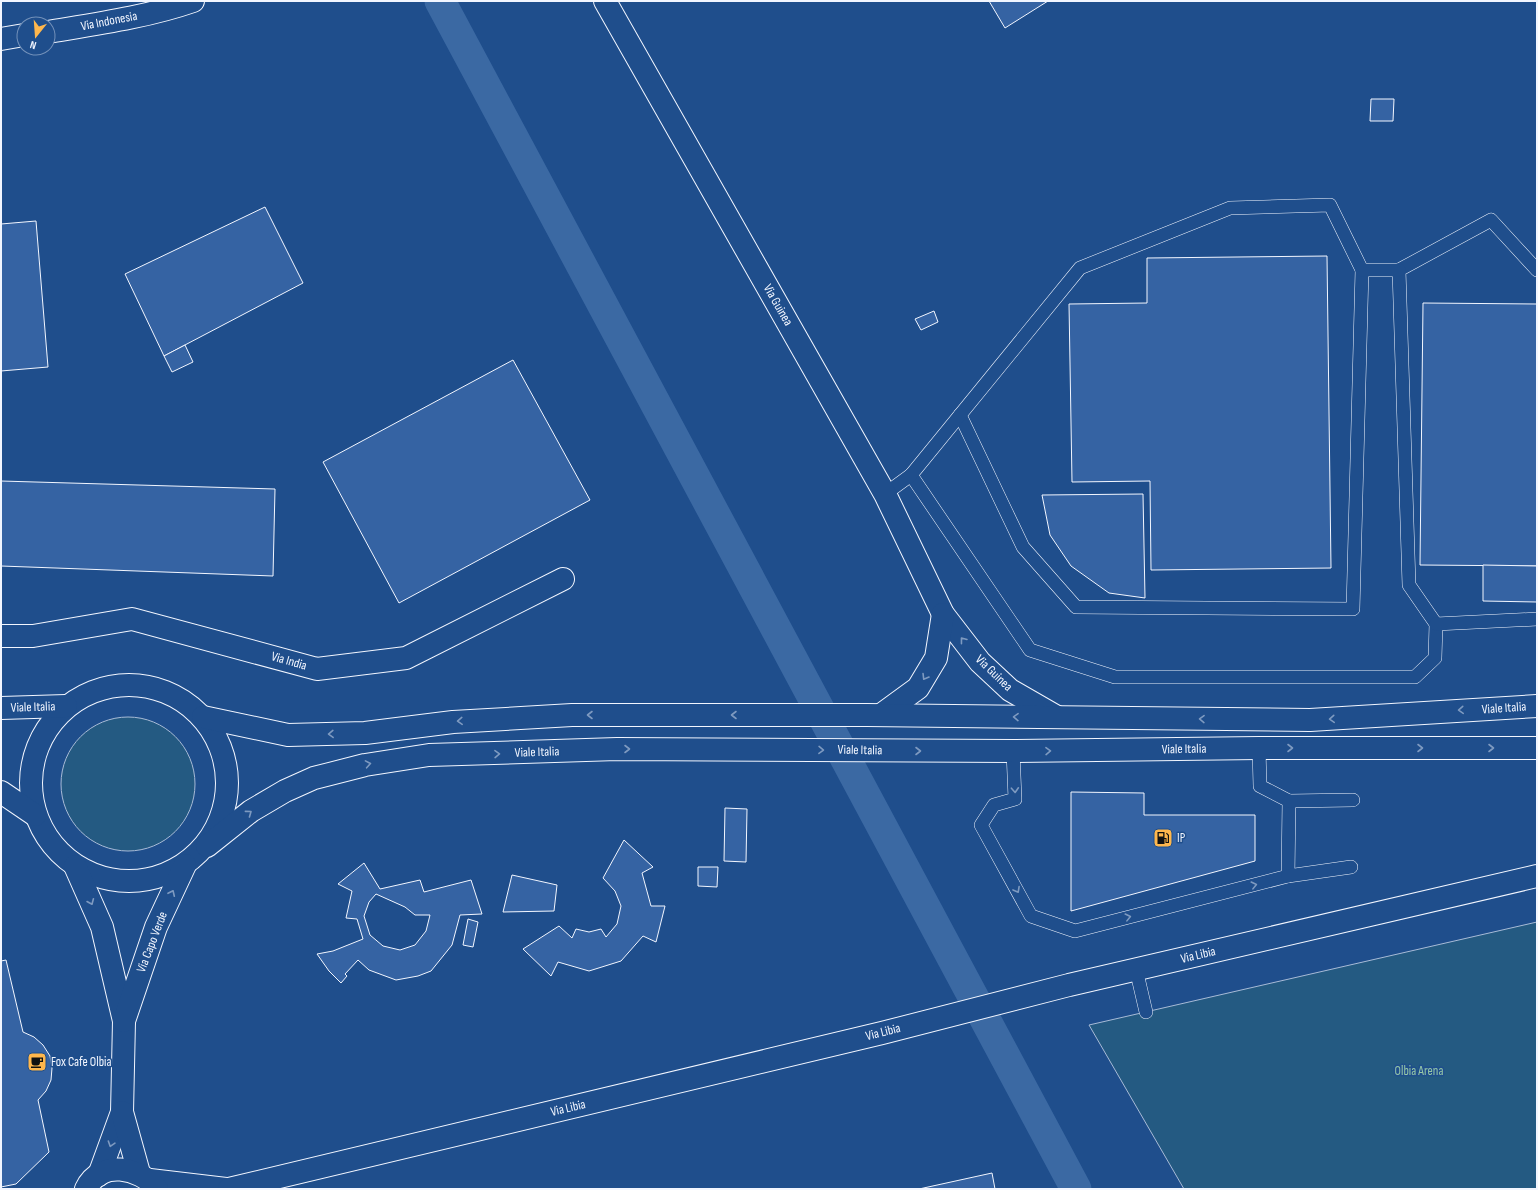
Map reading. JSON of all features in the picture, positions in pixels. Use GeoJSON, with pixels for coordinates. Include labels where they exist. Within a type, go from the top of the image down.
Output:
{"type":"FeatureCollection","features":[{"type":"Feature","properties":{"kind":"street","name":"Via Indonesia"},"geometry":{"type":"LineString","coordinates":[[56,31],[93,25],[178,6],[193,1]]}},
{"type":"Feature","properties":{"kind":"street","name":"Via Guinea"},"geometry":{"type":"LineString","coordinates":[[605,1],[885,494],[943,614],[980,662],[1010,690],[1057,718]]}},
{"type":"Feature","properties":{"kind":"street"},"geometry":{"type":"LineString","coordinates":[[1,39],[16,36]]}},
{"type":"Feature","properties":{"kind":"street","name":"Via India"},"geometry":{"type":"LineString","coordinates":[[1,636],[33,636],[132,619],[317,669],[406,658],[563,579]]}},
{"type":"Feature","properties":{"kind":"street"},"geometry":{"type":"LineString","coordinates":[[874,715],[918,688],[936,658],[943,614]]}},
{"type":"Feature","properties":{"kind":"street"},"geometry":{"type":"LineString","coordinates":[[132,683],[171,693],[203,717],[222,747],[228,776],[224,814],[206,846],[185,865],[143,882],[106,879],[75,866],[51,845],[35,815],[30,776],[41,736],[66,706],[96,689],[132,683]]}},
{"type":"Feature","properties":{"kind":"street","name":"Viale Italia"},"geometry":{"type":"LineString","coordinates":[[1,708],[66,706]]}},
{"type":"Feature","properties":{"kind":"street","name":"Viale Italia"},"geometry":{"type":"LineString","coordinates":[[203,717],[288,735],[365,733],[453,722],[572,715],[773,714],[1310,720],[1537,706]]}},
{"type":"Feature","properties":{"kind":"street","name":"Viale Italia"},"geometry":{"type":"LineString","coordinates":[[206,846],[251,811],[285,791],[314,778],[365,765],[429,755],[617,749],[1013,751],[1259,748],[1537,748]]}},
{"type":"Feature","properties":{"kind":"street"},"geometry":{"type":"LineString","coordinates":[[1,792],[35,815]]}},
{"type":"Feature","properties":{"kind":"street","name":"Via Capo Verde"},"geometry":{"type":"LineString","coordinates":[[124,1022],[156,927],[185,865]]}},
{"type":"Feature","properties":{"kind":"street","name":"Via Capo Verde"},"geometry":{"type":"LineString","coordinates":[[75,866],[102,926],[124,1022],[122,1112],[92,1182]]}},
{"type":"Feature","properties":{"kind":"street","name":"Via Libia"},"geometry":{"type":"LineString","coordinates":[[92,1182],[113,1170],[125,1169],[149,1181],[228,1189],[882,1033],[1069,985],[1537,876]]}},
{"type":"Feature","properties":{"kind":"street","name":"Via Capo Verde"},"geometry":{"type":"LineString","coordinates":[[122,1112],[149,1181]]}},
{"type":"Feature","properties":{"kind":"lane"},"geometry":{"type":"LineString","coordinates":[[885,494],[911,476],[960,415],[1080,268],[1230,208],[1330,205],[1362,270],[1353,609],[1076,607],[1023,547],[960,415]]}},
{"type":"Feature","properties":{"kind":"lane"},"geometry":{"type":"LineString","coordinates":[[1362,270],[1399,270],[1492,220],[1537,270]]}},
{"type":"Feature","properties":{"kind":"lane"},"geometry":{"type":"LineString","coordinates":[[911,476],[1030,650],[1115,677],[1415,677],[1435,658],[1436,624],[1409,585],[1399,270]]}},
{"type":"Feature","properties":{"kind":"lane"},"geometry":{"type":"LineString","coordinates":[[1436,624],[1537,619]]}},
{"type":"Feature","properties":{"kind":"lane"},"geometry":{"type":"LineString","coordinates":[[1259,748],[1260,786],[1289,801],[1353,800]]}},
{"type":"Feature","properties":{"kind":"lane"},"geometry":{"type":"LineString","coordinates":[[1013,751],[1015,799],[994,805],[981,825],[1031,916],[1075,931],[1288,876],[1351,867]]}},
{"type":"Feature","properties":{"kind":"lane"},"geometry":{"type":"LineString","coordinates":[[1288,876],[1289,801]]}},
{"type":"Feature","properties":{"kind":"lane"},"geometry":{"type":"LineString","coordinates":[[1136,969],[1146,1012]]}},
{"type":"Feature","properties":{"kind":"green space"},"geometry":{"type":"Polygon","coordinates":[[[121,717],[135,717],[154,722],[176,736],[190,758],[194,771],[194,797],[190,810],[176,832],[154,846],[135,851],[121,851],[102,846],[80,832],[66,810],[61,791],[61,777],[66,758],[80,736],[102,722],[121,717]]]}},
{"type":"Feature","properties":{"kind":"green space","name":"Olbia Arena"},"geometry":{"type":"Polygon","coordinates":[[[1537,922],[1537,1189],[1184,1189],[1089,1025],[1537,922]]]}},
{"type":"Feature","properties":{"kind":"building"},"geometry":{"type":"Polygon","coordinates":[[[989,1],[1048,1],[1005,28],[989,1]]]}},
{"type":"Feature","properties":{"kind":"building"},"geometry":{"type":"Polygon","coordinates":[[[1371,99],[1394,99],[1393,121],[1370,121],[1371,99]]]}},
{"type":"Feature","properties":{"kind":"building"},"geometry":{"type":"Polygon","coordinates":[[[265,207],[303,283],[164,356],[125,274],[265,207]]]}},
{"type":"Feature","properties":{"kind":"building"},"geometry":{"type":"Polygon","coordinates":[[[36,221],[48,367],[1,371],[1,224],[36,221]]]}},
{"type":"Feature","properties":{"kind":"building"},"geometry":{"type":"Polygon","coordinates":[[[1327,256],[1331,568],[1151,570],[1150,481],[1072,482],[1069,304],[1147,303],[1147,258],[1327,256]]]}},
{"type":"Feature","properties":{"kind":"building"},"geometry":{"type":"Polygon","coordinates":[[[1423,303],[1537,304],[1537,566],[1420,565],[1423,303]]]}},
{"type":"Feature","properties":{"kind":"building"},"geometry":{"type":"Polygon","coordinates":[[[934,311],[938,322],[921,330],[915,319],[934,311]]]}},
{"type":"Feature","properties":{"kind":"building"},"geometry":{"type":"Polygon","coordinates":[[[185,345],[193,362],[172,372],[164,356],[185,345]]]}},
{"type":"Feature","properties":{"kind":"building"},"geometry":{"type":"Polygon","coordinates":[[[513,360],[590,500],[399,603],[323,462],[513,360]]]}},
{"type":"Feature","properties":{"kind":"building"},"geometry":{"type":"Polygon","coordinates":[[[1,481],[275,489],[273,576],[1,566],[1,481]]]}},
{"type":"Feature","properties":{"kind":"building"},"geometry":{"type":"Polygon","coordinates":[[[1143,494],[1145,598],[1109,593],[1071,566],[1050,535],[1042,495],[1143,494]]]}},
{"type":"Feature","properties":{"kind":"building"},"geometry":{"type":"Polygon","coordinates":[[[1483,565],[1537,566],[1537,602],[1483,601],[1483,565]]]}},
{"type":"Feature","properties":{"kind":"building","name":"IP"},"geometry":{"type":"Polygon","coordinates":[[[1071,792],[1144,793],[1144,815],[1255,815],[1255,861],[1071,911],[1071,792]]]}},
{"type":"Feature","properties":{"kind":"building"},"geometry":{"type":"Polygon","coordinates":[[[725,808],[747,809],[746,862],[724,861],[725,808]]]}},
{"type":"Feature","properties":{"kind":"building"},"geometry":{"type":"Polygon","coordinates":[[[624,840],[653,867],[642,873],[651,906],[665,906],[656,942],[643,936],[621,961],[589,971],[558,962],[551,976],[523,949],[559,926],[572,938],[576,929],[589,932],[601,929],[606,937],[617,924],[621,906],[615,891],[603,878],[624,840]]]}},
{"type":"Feature","properties":{"kind":"building"},"geometry":{"type":"Polygon","coordinates":[[[364,863],[380,889],[420,880],[424,892],[471,880],[482,914],[460,915],[452,945],[431,971],[418,976],[396,980],[369,970],[358,960],[345,974],[347,976],[341,983],[329,971],[317,954],[333,951],[363,939],[357,919],[346,918],[352,891],[338,884],[364,863]],[[376,894],[369,902],[364,916],[370,935],[383,946],[400,950],[415,945],[426,931],[430,915],[415,915],[405,907],[376,894]]]}},
{"type":"Feature","properties":{"kind":"building"},"geometry":{"type":"Polygon","coordinates":[[[698,867],[718,867],[717,887],[698,886],[698,867]]]}},
{"type":"Feature","properties":{"kind":"building"},"geometry":{"type":"Polygon","coordinates":[[[512,875],[557,885],[554,911],[503,912],[512,875]]]}},
{"type":"Feature","properties":{"kind":"building"},"geometry":{"type":"Polygon","coordinates":[[[468,919],[478,922],[473,947],[463,945],[468,919]]]}},
{"type":"Feature","properties":{"kind":"building"},"geometry":{"type":"Polygon","coordinates":[[[6,960],[23,1032],[34,1037],[43,1045],[50,1056],[52,1068],[51,1080],[46,1091],[38,1100],[49,1152],[16,1184],[1,1187],[1,961],[6,960]]]}},
{"type":"Feature","properties":{"kind":"building"},"geometry":{"type":"Polygon","coordinates":[[[992,1173],[995,1189],[919,1189],[992,1173]]]}},
{"type":"Feature","properties":{"kind":"waterway"},"geometry":{"type":"LineString","coordinates":[[440,1],[1076,1189]]}},
{"type":"Feature","properties":{"kind":"place","name":"IP"},"geometry":{"type":"Point","coordinates":[1163,838]}},
{"type":"Feature","properties":{"kind":"place","name":"Fox Cafe Olbia"},"geometry":{"type":"Point","coordinates":[37,1062]}}]}
